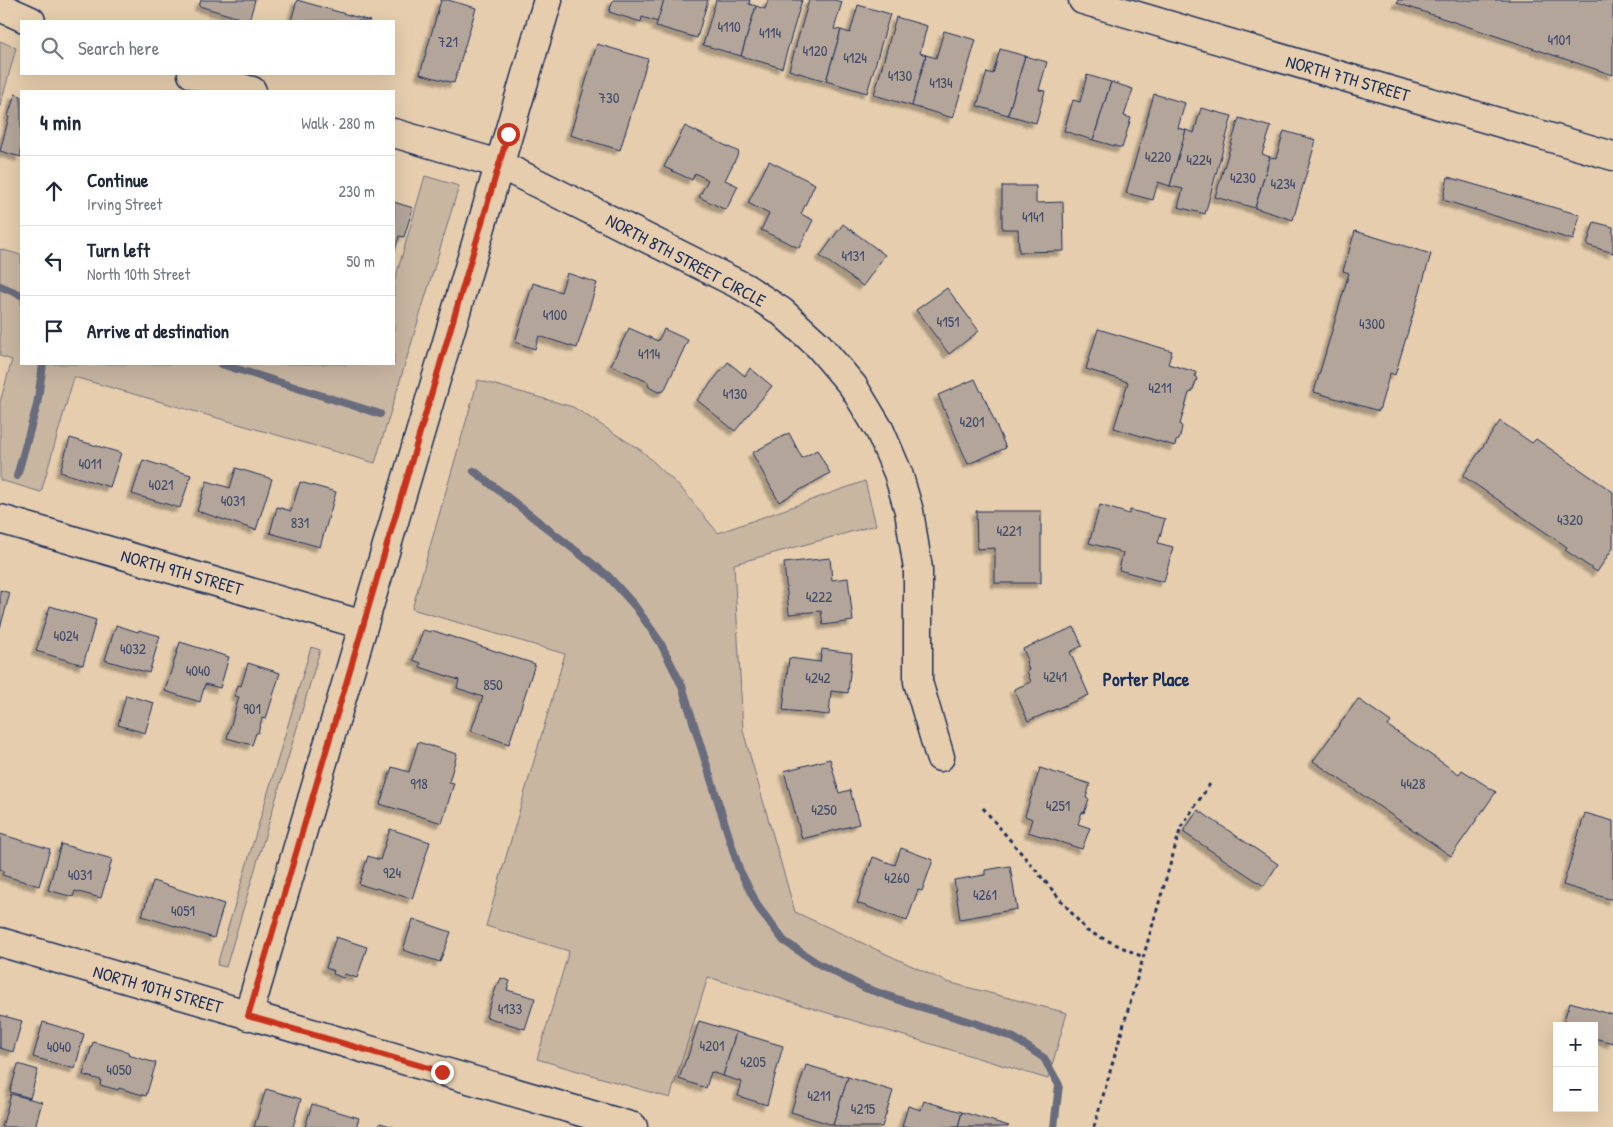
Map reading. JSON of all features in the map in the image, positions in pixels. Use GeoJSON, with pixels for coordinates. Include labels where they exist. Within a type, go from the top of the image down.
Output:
{"type":"FeatureCollection","features":[{"type":"Feature","properties":{"kind":"street"},"geometry":{"type":"LineString","coordinates":[[248,1016],[548,0]]}},
{"type":"Feature","properties":{"kind":"street","name":"NORTH 7TH STREET"},"geometry":{"type":"LineString","coordinates":[[1083,0],[1613,156]]}},
{"type":"Feature","properties":{"kind":"street"},"geometry":{"type":"LineString","coordinates":[[0,7],[29,20]]}},
{"type":"Feature","properties":{"kind":"street"},"geometry":{"type":"LineString","coordinates":[[196,75],[248,90]]}},
{"type":"Feature","properties":{"kind":"street","name":"NORTH 8TH STREET CIRCLE"},"geometry":{"type":"LineString","coordinates":[[395,133],[499,164],[744,287],[782,312],[820,346],[853,386],[880,431],[898,473],[908,511],[918,570],[918,682],[940,757]]}},
{"type":"Feature","properties":{"kind":"street","name":"NORTH 9TH STREET"},"geometry":{"type":"LineString","coordinates":[[0,519],[363,624]]}},
{"type":"Feature","properties":{"kind":"street","name":"NORTH 10TH STREET"},"geometry":{"type":"LineString","coordinates":[[0,942],[633,1127]]}},
{"type":"Feature","properties":{"kind":"path"},"geometry":{"type":"LineString","coordinates":[[1094,1127],[1181,826],[1210,784]]}},
{"type":"Feature","properties":{"kind":"path"},"geometry":{"type":"LineString","coordinates":[[984,808],[1087,931],[1143,957]]}},
{"type":"Feature","properties":{"kind":"shaded area"},"geometry":{"type":"Polygon","coordinates":[[[0,41],[16,48],[0,107],[0,41]]]}},
{"type":"Feature","properties":{"kind":"shaded area"},"geometry":{"type":"Polygon","coordinates":[[[425,176],[459,186],[375,463],[74,377],[41,492],[0,480],[0,402],[12,360],[0,356],[0,249],[20,255],[20,365],[395,365],[395,280],[425,176]]]}},
{"type":"Feature","properties":{"kind":"shaded area"},"geometry":{"type":"Polygon","coordinates":[[[478,380],[573,407],[642,451],[681,488],[718,533],[865,481],[876,525],[734,564],[743,731],[795,912],[947,982],[1067,1013],[1048,1079],[708,977],[670,1098],[537,1059],[569,951],[486,926],[565,654],[412,609],[478,380]]]}},
{"type":"Feature","properties":{"kind":"shaded area"},"geometry":{"type":"Polygon","coordinates":[[[311,647],[320,650],[226,967],[217,965],[311,647]]]}},
{"type":"Feature","properties":{"kind":"building"},"geometry":{"type":"Polygon","coordinates":[[[201,0],[255,0],[249,20],[199,6],[201,0]]]}},
{"type":"Feature","properties":{"kind":"building"},"geometry":{"type":"Polygon","coordinates":[[[297,0],[367,20],[291,20],[297,0]]]}},
{"type":"Feature","properties":{"kind":"building"},"geometry":{"type":"Polygon","coordinates":[[[441,0],[448,0],[476,8],[454,83],[420,74],[441,0]]]}},
{"type":"Feature","properties":{"kind":"building"},"geometry":{"type":"Polygon","coordinates":[[[613,0],[664,0],[658,22],[642,17],[641,22],[609,12],[613,0]]]}},
{"type":"Feature","properties":{"kind":"building"},"geometry":{"type":"Polygon","coordinates":[[[664,0],[708,0],[697,38],[656,26],[664,0]]]}},
{"type":"Feature","properties":{"kind":"building"},"geometry":{"type":"Polygon","coordinates":[[[716,0],[750,0],[749,4],[756,6],[741,56],[703,45],[716,0]]]}},
{"type":"Feature","properties":{"kind":"building"},"geometry":{"type":"Polygon","coordinates":[[[768,0],[802,0],[782,68],[741,56],[756,6],[765,9],[768,0]]]}},
{"type":"Feature","properties":{"kind":"building"},"geometry":{"type":"Polygon","coordinates":[[[809,0],[834,0],[842,2],[834,29],[841,30],[826,81],[789,70],[809,0]]]}},
{"type":"Feature","properties":{"kind":"building"},"geometry":{"type":"Polygon","coordinates":[[[1398,0],[1613,0],[1613,75],[1397,3],[1398,0]]]}},
{"type":"Feature","properties":{"kind":"building"},"geometry":{"type":"Polygon","coordinates":[[[858,5],[890,14],[867,93],[826,81],[841,30],[850,33],[858,5]]]}},
{"type":"Feature","properties":{"kind":"building"},"geometry":{"type":"Polygon","coordinates":[[[896,17],[927,26],[920,53],[926,55],[912,106],[874,95],[896,17]]]}},
{"type":"Feature","properties":{"kind":"building"},"geometry":{"type":"Polygon","coordinates":[[[944,31],[976,40],[953,118],[912,106],[926,55],[936,58],[944,31]]]}},
{"type":"Feature","properties":{"kind":"building"},"geometry":{"type":"Polygon","coordinates":[[[597,44],[648,59],[620,150],[570,135],[597,44]]]}},
{"type":"Feature","properties":{"kind":"building"},"geometry":{"type":"Polygon","coordinates":[[[1000,49],[1025,56],[1008,115],[977,106],[987,72],[993,74],[1000,49]]]}},
{"type":"Feature","properties":{"kind":"building"},"geometry":{"type":"Polygon","coordinates":[[[1025,56],[1047,62],[1039,90],[1045,91],[1036,123],[1008,115],[1025,56]]]}},
{"type":"Feature","properties":{"kind":"building"},"geometry":{"type":"Polygon","coordinates":[[[1087,75],[1111,82],[1093,140],[1064,131],[1073,100],[1080,102],[1087,75]]]}},
{"type":"Feature","properties":{"kind":"building"},"geometry":{"type":"Polygon","coordinates":[[[1111,82],[1133,89],[1124,116],[1131,118],[1122,148],[1093,140],[1111,82]]]}},
{"type":"Feature","properties":{"kind":"building"},"geometry":{"type":"Polygon","coordinates":[[[15,94],[20,96],[20,157],[0,151],[15,94]]]}},
{"type":"Feature","properties":{"kind":"building"},"geometry":{"type":"Polygon","coordinates":[[[1154,94],[1185,103],[1178,128],[1186,130],[1170,186],[1158,182],[1153,200],[1126,193],[1154,94]]]}},
{"type":"Feature","properties":{"kind":"building"},"geometry":{"type":"Polygon","coordinates":[[[1201,108],[1232,116],[1205,214],[1178,207],[1183,189],[1170,186],[1186,130],[1194,133],[1201,108]]]}},
{"type":"Feature","properties":{"kind":"building"},"geometry":{"type":"Polygon","coordinates":[[[1239,118],[1271,127],[1262,154],[1270,157],[1255,208],[1215,197],[1239,118]]]}},
{"type":"Feature","properties":{"kind":"building"},"geometry":{"type":"Polygon","coordinates":[[[685,126],[739,152],[725,180],[738,186],[726,210],[699,197],[708,180],[695,173],[692,180],[664,167],[685,126]]]}},
{"type":"Feature","properties":{"kind":"building"},"geometry":{"type":"Polygon","coordinates":[[[1284,131],[1316,140],[1293,220],[1255,208],[1270,157],[1276,158],[1284,131]]]}},
{"type":"Feature","properties":{"kind":"building"},"geometry":{"type":"Polygon","coordinates":[[[769,161],[815,184],[801,214],[813,220],[799,248],[761,230],[769,214],[748,203],[769,161]]]}},
{"type":"Feature","properties":{"kind":"building"},"geometry":{"type":"Polygon","coordinates":[[[1448,177],[1580,215],[1573,240],[1443,200],[1448,177]]]}},
{"type":"Feature","properties":{"kind":"building"},"geometry":{"type":"Polygon","coordinates":[[[1002,186],[1036,186],[1036,203],[1063,202],[1064,251],[1019,252],[1018,229],[1002,229],[1002,186]]]}},
{"type":"Feature","properties":{"kind":"building"},"geometry":{"type":"Polygon","coordinates":[[[395,202],[413,208],[404,237],[399,236],[395,251],[395,202]]]}},
{"type":"Feature","properties":{"kind":"building"},"geometry":{"type":"Polygon","coordinates":[[[1594,222],[1613,227],[1613,253],[1587,245],[1594,222]]]}},
{"type":"Feature","properties":{"kind":"building"},"geometry":{"type":"Polygon","coordinates":[[[843,224],[885,255],[863,286],[820,256],[843,224]]]}},
{"type":"Feature","properties":{"kind":"building"},"geometry":{"type":"Polygon","coordinates":[[[1355,231],[1431,254],[1395,375],[1390,373],[1379,411],[1314,392],[1349,273],[1343,271],[1355,231]]]}},
{"type":"Feature","properties":{"kind":"building"},"geometry":{"type":"Polygon","coordinates":[[[567,273],[597,283],[577,348],[539,336],[535,349],[515,342],[533,283],[561,292],[567,273]]]}},
{"type":"Feature","properties":{"kind":"building"},"geometry":{"type":"Polygon","coordinates":[[[947,288],[979,331],[949,354],[916,310],[947,288]]]}},
{"type":"Feature","properties":{"kind":"building"},"geometry":{"type":"Polygon","coordinates":[[[629,328],[658,341],[664,329],[688,340],[664,391],[658,392],[649,387],[648,382],[611,365],[629,328]]]}},
{"type":"Feature","properties":{"kind":"building"},"geometry":{"type":"Polygon","coordinates":[[[1098,329],[1172,351],[1168,364],[1196,372],[1195,376],[1197,379],[1192,392],[1189,393],[1180,424],[1182,427],[1179,440],[1176,441],[1175,446],[1114,428],[1128,382],[1086,369],[1098,329]]]}},
{"type":"Feature","properties":{"kind":"building"},"geometry":{"type":"Polygon","coordinates":[[[728,362],[745,376],[750,368],[772,386],[735,431],[697,400],[728,362]]]}},
{"type":"Feature","properties":{"kind":"building"},"geometry":{"type":"Polygon","coordinates":[[[975,379],[1006,448],[968,464],[938,395],[975,379]]]}},
{"type":"Feature","properties":{"kind":"building"},"geometry":{"type":"Polygon","coordinates":[[[1500,421],[1532,443],[1536,439],[1613,492],[1613,548],[1597,572],[1565,550],[1567,547],[1463,476],[1500,421]]]}},
{"type":"Feature","properties":{"kind":"building"},"geometry":{"type":"Polygon","coordinates":[[[789,433],[802,458],[817,450],[830,473],[779,502],[752,453],[789,433]]]}},
{"type":"Feature","properties":{"kind":"building"},"geometry":{"type":"Polygon","coordinates":[[[70,438],[121,453],[110,487],[60,472],[70,438]]]}},
{"type":"Feature","properties":{"kind":"building"},"geometry":{"type":"Polygon","coordinates":[[[143,460],[191,475],[180,508],[132,494],[143,460]]]}},
{"type":"Feature","properties":{"kind":"building"},"geometry":{"type":"Polygon","coordinates":[[[236,468],[272,479],[256,530],[197,511],[207,481],[230,488],[236,468]]]}},
{"type":"Feature","properties":{"kind":"building"},"geometry":{"type":"Polygon","coordinates":[[[300,482],[336,492],[320,547],[270,533],[277,507],[291,511],[300,482]]]}},
{"type":"Feature","properties":{"kind":"building"},"geometry":{"type":"Polygon","coordinates":[[[1100,505],[1129,514],[1130,510],[1165,519],[1158,543],[1173,547],[1164,582],[1119,570],[1123,553],[1089,543],[1100,505]]]}},
{"type":"Feature","properties":{"kind":"building"},"geometry":{"type":"Polygon","coordinates":[[[976,511],[1041,511],[1041,583],[995,583],[995,548],[977,549],[976,511]]]}},
{"type":"Feature","properties":{"kind":"building"},"geometry":{"type":"Polygon","coordinates":[[[830,558],[832,580],[848,578],[853,621],[823,625],[821,611],[789,614],[784,563],[830,558]]]}},
{"type":"Feature","properties":{"kind":"building"},"geometry":{"type":"Polygon","coordinates":[[[0,590],[10,593],[0,628],[0,590]]]}},
{"type":"Feature","properties":{"kind":"building"},"geometry":{"type":"Polygon","coordinates":[[[50,606],[96,620],[83,665],[36,651],[50,606]]]}},
{"type":"Feature","properties":{"kind":"building"},"geometry":{"type":"Polygon","coordinates":[[[116,625],[160,636],[149,673],[105,660],[116,625]]]}},
{"type":"Feature","properties":{"kind":"building"},"geometry":{"type":"Polygon","coordinates":[[[1074,627],[1082,646],[1070,652],[1089,695],[1028,721],[1014,689],[1031,682],[1027,671],[1029,670],[1026,661],[1028,660],[1023,649],[1074,627]]]}},
{"type":"Feature","properties":{"kind":"building"},"geometry":{"type":"Polygon","coordinates":[[[423,630],[431,632],[431,630],[535,664],[509,744],[471,731],[483,697],[457,688],[459,680],[420,667],[421,663],[413,660],[423,630]]]}},
{"type":"Feature","properties":{"kind":"building"},"geometry":{"type":"Polygon","coordinates":[[[180,642],[229,657],[220,688],[205,684],[200,702],[165,691],[180,642]]]}},
{"type":"Feature","properties":{"kind":"building"},"geometry":{"type":"Polygon","coordinates":[[[822,649],[852,653],[848,693],[831,691],[829,715],[783,710],[789,658],[820,662],[822,649]]]}},
{"type":"Feature","properties":{"kind":"building"},"geometry":{"type":"Polygon","coordinates":[[[248,663],[280,673],[266,719],[262,718],[252,745],[227,738],[239,697],[235,696],[238,685],[241,686],[248,663]]]}},
{"type":"Feature","properties":{"kind":"building"},"geometry":{"type":"Polygon","coordinates":[[[126,695],[154,703],[145,733],[118,725],[126,695]]]}},
{"type":"Feature","properties":{"kind":"building"},"geometry":{"type":"Polygon","coordinates":[[[1358,699],[1391,722],[1388,726],[1459,774],[1462,770],[1496,792],[1451,856],[1313,761],[1358,699]]]}},
{"type":"Feature","properties":{"kind":"building"},"geometry":{"type":"Polygon","coordinates":[[[418,742],[457,754],[449,782],[454,783],[442,823],[380,804],[392,767],[409,772],[418,742]]]}},
{"type":"Feature","properties":{"kind":"building"},"geometry":{"type":"Polygon","coordinates":[[[830,759],[839,793],[850,790],[859,824],[802,839],[784,771],[830,759]]]}},
{"type":"Feature","properties":{"kind":"building"},"geometry":{"type":"Polygon","coordinates":[[[1040,768],[1090,784],[1086,798],[1089,799],[1078,824],[1090,828],[1082,849],[1028,832],[1032,819],[1025,816],[1040,768]]]}},
{"type":"Feature","properties":{"kind":"building"},"geometry":{"type":"Polygon","coordinates":[[[1198,810],[1278,864],[1264,886],[1183,832],[1198,810]]]}},
{"type":"Feature","properties":{"kind":"building"},"geometry":{"type":"Polygon","coordinates":[[[1585,813],[1613,821],[1613,900],[1563,885],[1585,813]]]}},
{"type":"Feature","properties":{"kind":"building"},"geometry":{"type":"Polygon","coordinates":[[[390,829],[430,842],[412,899],[359,884],[368,856],[380,860],[390,829]]]}},
{"type":"Feature","properties":{"kind":"building"},"geometry":{"type":"Polygon","coordinates":[[[0,834],[50,849],[39,886],[2,875],[4,871],[0,869],[0,834]]]}},
{"type":"Feature","properties":{"kind":"building"},"geometry":{"type":"Polygon","coordinates":[[[61,844],[112,859],[101,898],[75,891],[73,897],[48,890],[61,844]]]}},
{"type":"Feature","properties":{"kind":"building"},"geometry":{"type":"Polygon","coordinates":[[[901,848],[933,860],[922,891],[918,890],[907,921],[857,903],[873,857],[895,865],[901,848]]]}},
{"type":"Feature","properties":{"kind":"building"},"geometry":{"type":"Polygon","coordinates":[[[1010,866],[1017,909],[960,919],[954,880],[985,875],[985,870],[1010,866]]]}},
{"type":"Feature","properties":{"kind":"building"},"geometry":{"type":"Polygon","coordinates":[[[153,881],[224,904],[214,938],[142,916],[153,881]]]}},
{"type":"Feature","properties":{"kind":"building"},"geometry":{"type":"Polygon","coordinates":[[[413,919],[451,932],[440,962],[403,950],[413,919]]]}},
{"type":"Feature","properties":{"kind":"building"},"geometry":{"type":"Polygon","coordinates":[[[336,937],[367,947],[357,978],[345,974],[343,978],[333,974],[334,971],[326,968],[336,937]]]}},
{"type":"Feature","properties":{"kind":"building"},"geometry":{"type":"Polygon","coordinates":[[[501,978],[510,981],[507,990],[535,998],[525,1029],[486,1017],[501,978]]]}},
{"type":"Feature","properties":{"kind":"building"},"geometry":{"type":"Polygon","coordinates":[[[1570,1002],[1613,1015],[1613,1043],[1598,1039],[1598,1022],[1563,1022],[1570,1002]]]}},
{"type":"Feature","properties":{"kind":"building"},"geometry":{"type":"Polygon","coordinates":[[[0,1015],[22,1021],[13,1052],[0,1048],[0,1015]]]}},
{"type":"Feature","properties":{"kind":"building"},"geometry":{"type":"Polygon","coordinates":[[[699,1021],[736,1032],[723,1076],[711,1072],[706,1088],[679,1079],[699,1021]]]}},
{"type":"Feature","properties":{"kind":"building"},"geometry":{"type":"Polygon","coordinates":[[[43,1022],[84,1034],[75,1069],[33,1057],[43,1022]]]}},
{"type":"Feature","properties":{"kind":"building"},"geometry":{"type":"Polygon","coordinates":[[[736,1032],[783,1046],[767,1105],[738,1096],[742,1082],[723,1076],[736,1032]]]}},
{"type":"Feature","properties":{"kind":"building"},"geometry":{"type":"Polygon","coordinates":[[[93,1042],[129,1052],[128,1055],[156,1063],[146,1096],[119,1088],[118,1090],[100,1085],[101,1080],[83,1075],[93,1042]]]}},
{"type":"Feature","properties":{"kind":"building"},"geometry":{"type":"Polygon","coordinates":[[[18,1064],[38,1070],[30,1098],[10,1092],[18,1064]]]}},
{"type":"Feature","properties":{"kind":"building"},"geometry":{"type":"Polygon","coordinates":[[[806,1065],[848,1077],[833,1125],[791,1112],[806,1065]]]}},
{"type":"Feature","properties":{"kind":"building"},"geometry":{"type":"Polygon","coordinates":[[[848,1077],[893,1091],[882,1127],[841,1127],[833,1125],[848,1077]]]}},
{"type":"Feature","properties":{"kind":"building"},"geometry":{"type":"Polygon","coordinates":[[[266,1089],[301,1099],[293,1127],[254,1127],[266,1089]]]}},
{"type":"Feature","properties":{"kind":"building"},"geometry":{"type":"Polygon","coordinates":[[[11,1094],[42,1102],[35,1127],[2,1127],[11,1094]]]}},
{"type":"Feature","properties":{"kind":"building"},"geometry":{"type":"Polygon","coordinates":[[[924,1101],[962,1112],[958,1127],[902,1127],[908,1106],[921,1110],[924,1101]]]}},
{"type":"Feature","properties":{"kind":"building"},"geometry":{"type":"Polygon","coordinates":[[[312,1104],[359,1118],[356,1127],[305,1127],[312,1104]]]}},
{"type":"Feature","properties":{"kind":"building"},"geometry":{"type":"Polygon","coordinates":[[[962,1112],[1009,1126],[958,1127],[962,1112]]]}},
{"type":"Feature","properties":{"kind":"building"},"geometry":{"type":"Polygon","coordinates":[[[380,1123],[394,1127],[379,1127],[380,1123]]]}},
{"type":"Feature","properties":{"kind":"waterway"},"geometry":{"type":"LineString","coordinates":[[0,286],[20,295]]}},
{"type":"Feature","properties":{"kind":"waterway"},"geometry":{"type":"LineString","coordinates":[[17,476],[37,405],[43,365]]}},
{"type":"Feature","properties":{"kind":"waterway"},"geometry":{"type":"LineString","coordinates":[[224,365],[380,414]]}},
{"type":"Feature","properties":{"kind":"waterway"},"geometry":{"type":"LineString","coordinates":[[474,471],[608,576],[635,606],[660,642],[682,686],[739,869],[759,908],[784,941],[817,963],[865,988],[975,1023],[1014,1038],[1044,1058],[1059,1085],[1054,1127]]}},
{"type":"Feature","properties":{"kind":"district","name":"Porter Place"},"geometry":{"type":"Point","coordinates":[1146,679]}},
{"type":"Feature","properties":{"kind":"route"},"geometry":{"type":"LineString","coordinates":[[442,1072],[248,1016],[508,134]]}}]}
